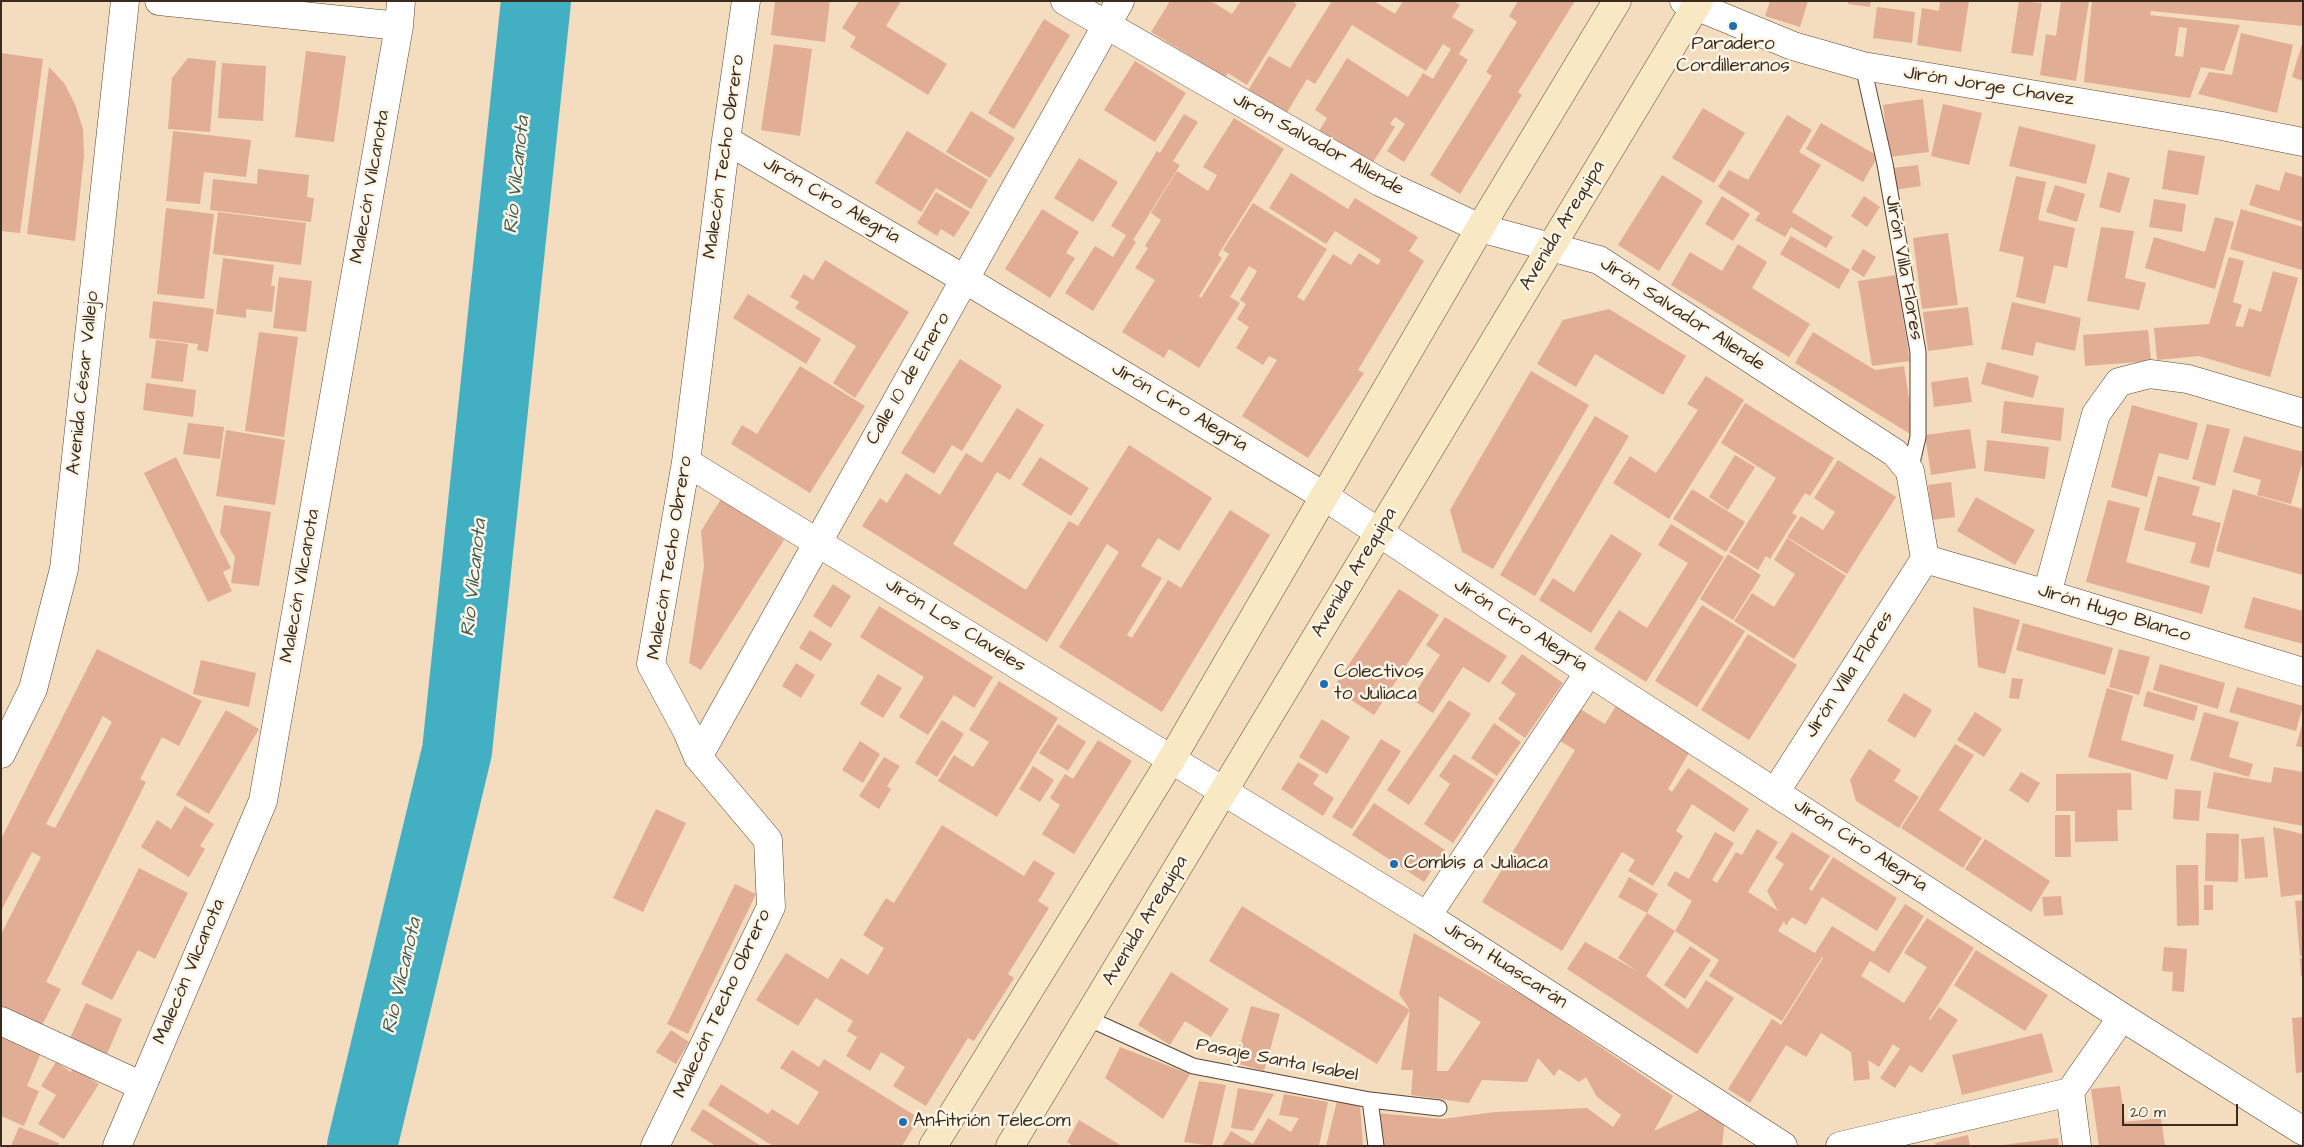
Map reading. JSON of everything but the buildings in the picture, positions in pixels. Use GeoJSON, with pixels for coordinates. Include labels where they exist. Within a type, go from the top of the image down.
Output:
{"type":"FeatureCollection","features":[{"type":"Feature","properties":{"kind":"street","name":"Avenida César Vallejo"},"geometry":{"type":"LineString","coordinates":[[1,754],[33,689],[64,569],[125,1]]}},
{"type":"Feature","properties":{"kind":"street"},"geometry":{"type":"LineString","coordinates":[[159,1],[400,13]]}},
{"type":"Feature","properties":{"kind":"street","name":"Malecón Techo Obrero"},"geometry":{"type":"LineString","coordinates":[[655,1146],[770,907],[768,840],[698,757],[687,731],[651,664],[686,462],[726,140],[746,1]]}},
{"type":"Feature","properties":{"kind":"street","name":"Jirón Salvador Allende"},"geometry":{"type":"LineString","coordinates":[[1065,1],[1380,182],[1480,228],[1599,260],[1895,453],[1910,471]]}},
{"type":"Feature","properties":{"kind":"street","name":"Calle 10 de Enero"},"geometry":{"type":"LineString","coordinates":[[698,757],[817,541],[966,280],[1120,1]]}},
{"type":"Feature","properties":{"kind":"street"},"geometry":{"type":"LineString","coordinates":[[933,1146],[1172,760],[1480,228],[1617,1]]}},
{"type":"Feature","properties":{"kind":"street","name":"Jirón Jorge Chavez"},"geometry":{"type":"LineString","coordinates":[[1693,3],[1792,46],[1863,66],[2222,126],[2303,142]]}},
{"type":"Feature","properties":{"kind":"street","name":"Avenida Arequipa"},"geometry":{"type":"LineString","coordinates":[[1010,1146],[1224,792],[1693,3]]}},
{"type":"Feature","properties":{"kind":"street","name":"Malecón Vilcanota"},"geometry":{"type":"LineString","coordinates":[[117,1146],[263,801],[400,13]]}},
{"type":"Feature","properties":{"kind":"street","name":"Jirón Ciro Alegría"},"geometry":{"type":"LineString","coordinates":[[726,140],[966,280],[1324,496],[1589,672],[2303,1132]]}},
{"type":"Feature","properties":{"kind":"street"},"geometry":{"type":"LineString","coordinates":[[2047,594],[2096,414],[2119,382],[2150,374],[2188,378],[2303,413]]}},
{"type":"Feature","properties":{"kind":"street","name":"Jirón Los Claveles"},"geometry":{"type":"LineString","coordinates":[[686,462],[1224,792]]}},
{"type":"Feature","properties":{"kind":"street"},"geometry":{"type":"LineString","coordinates":[[1910,471],[1925,559]]}},
{"type":"Feature","properties":{"kind":"street","name":"Jirón Hugo Blanco"},"geometry":{"type":"LineString","coordinates":[[1925,559],[2303,672]]}},
{"type":"Feature","properties":{"kind":"street","name":"Jirón Villa Flores"},"geometry":{"type":"LineString","coordinates":[[1776,792],[1925,559]]}},
{"type":"Feature","properties":{"kind":"street"},"geometry":{"type":"LineString","coordinates":[[1427,916],[1589,672]]}},
{"type":"Feature","properties":{"kind":"street","name":"Jirón Huascarán"},"geometry":{"type":"LineString","coordinates":[[1224,792],[1427,916],[1783,1146]]}},
{"type":"Feature","properties":{"kind":"street"},"geometry":{"type":"LineString","coordinates":[[1840,1146],[2070,1092],[2122,1017]]}},
{"type":"Feature","properties":{"kind":"street"},"geometry":{"type":"LineString","coordinates":[[1,1021],[142,1086]]}},
{"type":"Feature","properties":{"kind":"street"},"geometry":{"type":"LineString","coordinates":[[2070,1092],[2077,1146]]}},
{"type":"Feature","properties":{"kind":"lane","name":"Jirón Villa Flores"},"geometry":{"type":"LineString","coordinates":[[1863,66],[1885,164],[1918,352],[1918,437],[1910,471]]}},
{"type":"Feature","properties":{"kind":"lane","name":"Pasaje Santa Isabel"},"geometry":{"type":"LineString","coordinates":[[1087,1018],[1192,1066],[1370,1100],[1439,1108]]}},
{"type":"Feature","properties":{"kind":"lane"},"geometry":{"type":"LineString","coordinates":[[1370,1100],[1376,1146]]}},
{"type":"Feature","properties":{"kind":"waterway","name":"Río Vilcanota"},"geometry":{"type":"LineString","coordinates":[[362,1146],[457,751],[536,1]]}},
{"type":"Feature","properties":{"kind":"place","name":"Paradero Cordilleranos"},"geometry":{"type":"Point","coordinates":[1733,26]}},
{"type":"Feature","properties":{"kind":"place","name":"Colectivos to Juliaca"},"geometry":{"type":"Point","coordinates":[1324,684]}},
{"type":"Feature","properties":{"kind":"place","name":"Combis a Juliaca"},"geometry":{"type":"Point","coordinates":[1394,864]}},
{"type":"Feature","properties":{"kind":"place","name":"Anfitrión Telecom"},"geometry":{"type":"Point","coordinates":[903,1122]}}]}
